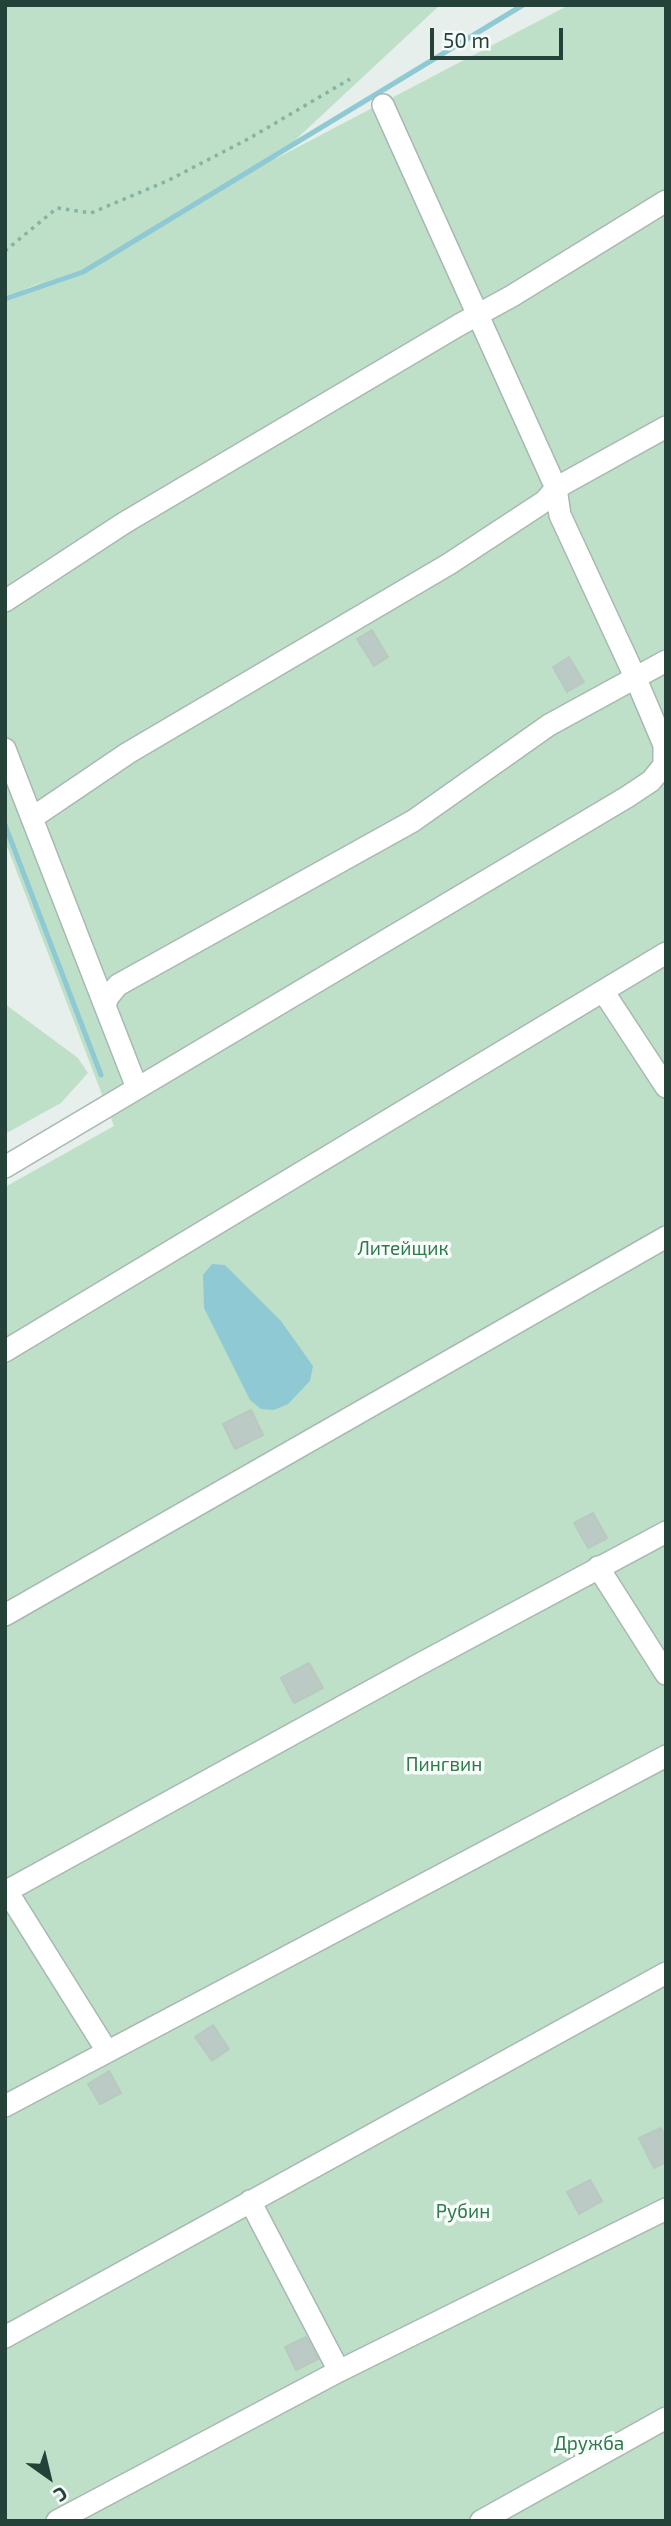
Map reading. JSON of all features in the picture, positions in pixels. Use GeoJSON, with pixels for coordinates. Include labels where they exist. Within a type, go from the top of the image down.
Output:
{"type":"FeatureCollection","features":[{"type":"Feature","properties":{"kind":"street"},"geometry":{"type":"LineString","coordinates":[[5,1167],[616,804],[651,781],[664,765],[664,745],[560,515],[555,488],[383,105]]}},
{"type":"Feature","properties":{"kind":"street"},"geometry":{"type":"LineString","coordinates":[[5,601],[124,523],[666,201]]}},
{"type":"Feature","properties":{"kind":"street"},"geometry":{"type":"LineString","coordinates":[[32,818],[128,753],[449,564],[545,501],[555,488],[666,427]]}},
{"type":"Feature","properties":{"kind":"street"},"geometry":{"type":"LineString","coordinates":[[105,1006],[108,997],[118,985],[413,821],[549,725],[666,662]]}},
{"type":"Feature","properties":{"kind":"street"},"geometry":{"type":"LineString","coordinates":[[5,749],[137,1088]]}},
{"type":"Feature","properties":{"kind":"street"},"geometry":{"type":"LineString","coordinates":[[5,1351],[666,953]]}},
{"type":"Feature","properties":{"kind":"street"},"geometry":{"type":"LineString","coordinates":[[603,991],[666,1087]]}},
{"type":"Feature","properties":{"kind":"street"},"geometry":{"type":"LineString","coordinates":[[5,1615],[666,1237]]}},
{"type":"Feature","properties":{"kind":"street"},"geometry":{"type":"LineString","coordinates":[[107,2051],[6,1892],[666,1532]]}},
{"type":"Feature","properties":{"kind":"street"},"geometry":{"type":"LineString","coordinates":[[598,1567],[666,1674]]}},
{"type":"Feature","properties":{"kind":"street"},"geometry":{"type":"LineString","coordinates":[[5,2106],[666,1756]]}},
{"type":"Feature","properties":{"kind":"street"},"geometry":{"type":"LineString","coordinates":[[5,2337],[666,1973]]}},
{"type":"Feature","properties":{"kind":"street"},"geometry":{"type":"LineString","coordinates":[[250,2201],[339,2371]]}},
{"type":"Feature","properties":{"kind":"street"},"geometry":{"type":"LineString","coordinates":[[57,2521],[339,2371],[666,2209]]}},
{"type":"Feature","properties":{"kind":"street"},"geometry":{"type":"LineString","coordinates":[[481,2521],[666,2418]]}},
{"type":"Feature","properties":{"kind":"path"},"geometry":{"type":"LineString","coordinates":[[5,251],[57,208],[91,213],[167,181],[250,138],[350,79]]}},
{"type":"Feature","properties":{"kind":"green space"},"geometry":{"type":"Polygon","coordinates":[[[5,5],[440,5],[275,159],[569,5],[666,5],[666,2521],[5,2521],[5,1187],[114,1126],[5,841],[5,301],[47,279],[5,299],[5,5]]]}},
{"type":"Feature","properties":{"kind":"green space"},"geometry":{"type":"Polygon","coordinates":[[[5,1004],[78,1058],[88,1073],[61,1103],[5,1134],[5,1004]]]}},
{"type":"Feature","properties":{"kind":"water"},"geometry":{"type":"Polygon","coordinates":[[[212,1264],[225,1265],[281,1321],[313,1366],[310,1381],[288,1404],[274,1410],[261,1409],[250,1400],[204,1308],[203,1275],[212,1264]]]}},
{"type":"Feature","properties":{"kind":"building"},"geometry":{"type":"Polygon","coordinates":[[[372,630],[388,657],[374,666],[357,639],[372,630]]]}},
{"type":"Feature","properties":{"kind":"building"},"geometry":{"type":"Polygon","coordinates":[[[569,657],[584,682],[567,692],[553,667],[569,657]]]}},
{"type":"Feature","properties":{"kind":"building"},"geometry":{"type":"Polygon","coordinates":[[[251,1410],[263,1435],[235,1449],[223,1424],[251,1410]]]}},
{"type":"Feature","properties":{"kind":"building"},"geometry":{"type":"Polygon","coordinates":[[[593,1513],[607,1538],[588,1548],[574,1523],[593,1513]]]}},
{"type":"Feature","properties":{"kind":"building"},"geometry":{"type":"Polygon","coordinates":[[[309,1663],[323,1688],[294,1703],[281,1678],[309,1663]]]}},
{"type":"Feature","properties":{"kind":"building"},"geometry":{"type":"Polygon","coordinates":[[[213,2025],[229,2049],[212,2061],[195,2037],[213,2025]]]}},
{"type":"Feature","properties":{"kind":"building"},"geometry":{"type":"Polygon","coordinates":[[[109,2071],[121,2093],[100,2104],[88,2084],[109,2071]]]}},
{"type":"Feature","properties":{"kind":"building"},"geometry":{"type":"Polygon","coordinates":[[[661,2128],[666,2138],[666,2162],[654,2168],[639,2138],[661,2128]]]}},
{"type":"Feature","properties":{"kind":"building"},"geometry":{"type":"Polygon","coordinates":[[[590,2180],[602,2201],[579,2214],[567,2192],[590,2180]]]}},
{"type":"Feature","properties":{"kind":"building"},"geometry":{"type":"Polygon","coordinates":[[[306,2337],[318,2359],[296,2370],[285,2347],[306,2337]]]}},
{"type":"Feature","properties":{"kind":"waterway"},"geometry":{"type":"LineString","coordinates":[[5,299],[83,272],[523,5]]}},
{"type":"Feature","properties":{"kind":"waterway"},"geometry":{"type":"LineString","coordinates":[[5,825],[101,1075]]}},
{"type":"Feature","properties":{"kind":"park label","name":"Литейщик"},"geometry":{"type":"Point","coordinates":[403,1249]}},
{"type":"Feature","properties":{"kind":"park label","name":"Пингвин"},"geometry":{"type":"Point","coordinates":[444,1765]}},
{"type":"Feature","properties":{"kind":"park label","name":"Рубин"},"geometry":{"type":"Point","coordinates":[463,2212]}},
{"type":"Feature","properties":{"kind":"park label","name":"Дружба"},"geometry":{"type":"Point","coordinates":[589,2444]}}]}
